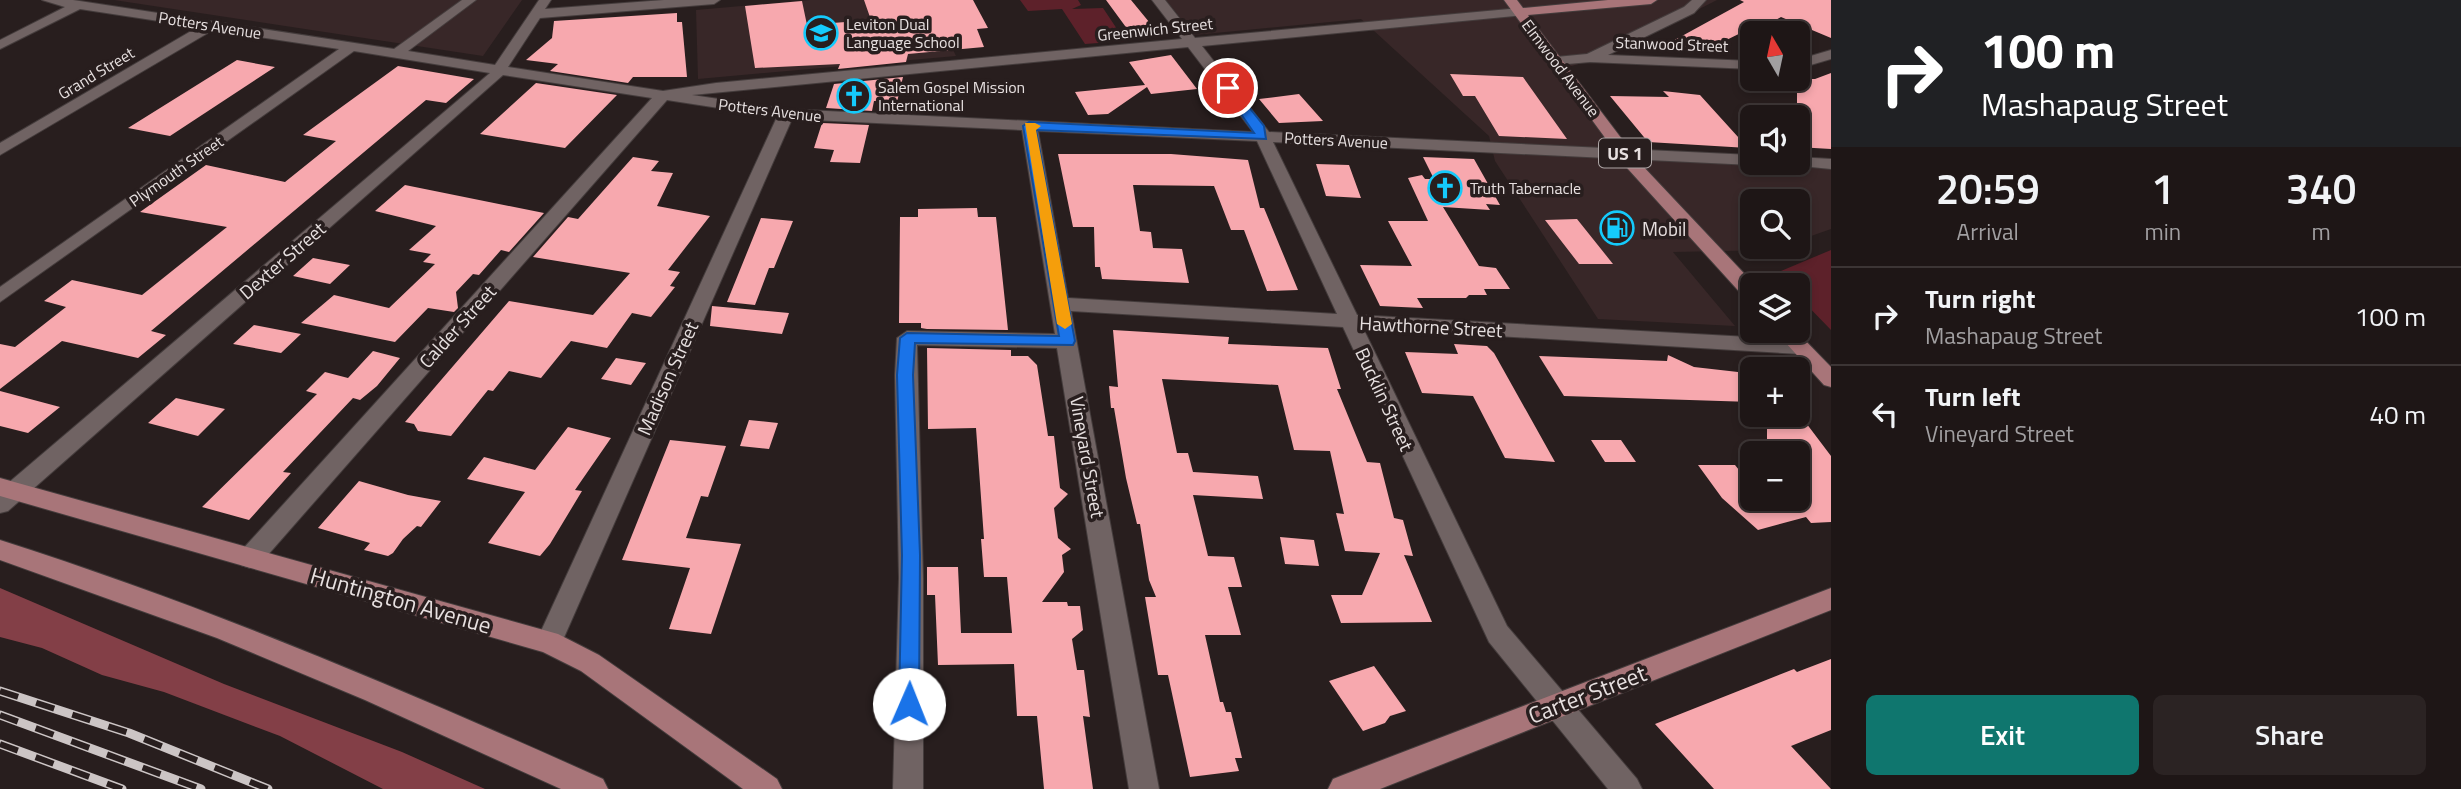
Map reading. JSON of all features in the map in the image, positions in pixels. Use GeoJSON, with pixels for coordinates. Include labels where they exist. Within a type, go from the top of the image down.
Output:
{"type":"FeatureCollection","features":[{"type":"Feature","properties":{"kind":"main road","name":"Greenwich Street"},"geometry":{"type":"LineString","coordinates":[[1515,6],[1651,0]]}},
{"type":"Feature","properties":{"kind":"main road","name":"Elmwood Avenue"},"geometry":{"type":"LineString","coordinates":[[1515,6],[1625,154],[1740,281]]}},
{"type":"Feature","properties":{"kind":"main road"},"geometry":{"type":"LineString","coordinates":[[1796,343],[1831,380]]}},
{"type":"Feature","properties":{"kind":"main road","name":"Huntington Avenue"},"geometry":{"type":"LineString","coordinates":[[5,494],[250,558],[549,642],[590,663],[767,789]]}},
{"type":"Feature","properties":{"kind":"main road"},"geometry":{"type":"LineString","coordinates":[[0,550],[91,579],[172,610],[478,737],[593,789]]}},
{"type":"Feature","properties":{"kind":"main road","name":"Carter Street"},"geometry":{"type":"LineString","coordinates":[[1343,789],[1831,599]]}},
{"type":"Feature","properties":{"kind":"street","name":"Potters Avenue"},"geometry":{"type":"LineString","coordinates":[[53,0],[786,114],[1740,159]]}},
{"type":"Feature","properties":{"kind":"street"},"geometry":{"type":"LineString","coordinates":[[396,54],[470,0]]}},
{"type":"Feature","properties":{"kind":"street"},"geometry":{"type":"LineString","coordinates":[[540,7],[712,0]]}},
{"type":"Feature","properties":{"kind":"street","name":"Bucklin Street"},"geometry":{"type":"LineString","coordinates":[[1158,0],[1258,126],[1489,618],[1508,649],[1627,789]]}},
{"type":"Feature","properties":{"kind":"street"},"geometry":{"type":"LineString","coordinates":[[1556,61],[1590,58],[1689,10],[1700,0]]}},
{"type":"Feature","properties":{"kind":"street"},"geometry":{"type":"LineString","coordinates":[[0,45],[78,5]]}},
{"type":"Feature","properties":{"kind":"street","name":"Greenwich Street"},"geometry":{"type":"LineString","coordinates":[[663,95],[716,87],[1193,43],[1515,6]]}},
{"type":"Feature","properties":{"kind":"street","name":"Dexter Street"},"geometry":{"type":"LineString","coordinates":[[5,494],[499,70],[540,7]]}},
{"type":"Feature","properties":{"kind":"street","name":"Grand Street"},"geometry":{"type":"LineString","coordinates":[[0,150],[211,25]]}},
{"type":"Feature","properties":{"kind":"street","name":"Plymouth Street"},"geometry":{"type":"LineString","coordinates":[[0,296],[351,47]]}},
{"type":"Feature","properties":{"kind":"street"},"geometry":{"type":"LineString","coordinates":[[1810,61],[1831,54]]}},
{"type":"Feature","properties":{"kind":"street","name":"Stanwood Street"},"geometry":{"type":"LineString","coordinates":[[1590,58],[1740,64]]}},
{"type":"Feature","properties":{"kind":"street","name":"Calder Street"},"geometry":{"type":"LineString","coordinates":[[250,558],[663,95]]}},
{"type":"Feature","properties":{"kind":"street","name":"Madison Street"},"geometry":{"type":"LineString","coordinates":[[549,642],[786,114]]}},
{"type":"Feature","properties":{"kind":"street","name":"Vineyard Street"},"geometry":{"type":"LineString","coordinates":[[1029,126],[1144,789]]}},
{"type":"Feature","properties":{"kind":"street"},"geometry":{"type":"LineString","coordinates":[[1810,163],[1831,164]]}},
{"type":"Feature","properties":{"kind":"street","name":"Hawthorne Street"},"geometry":{"type":"LineString","coordinates":[[1061,304],[1800,347]]}},
{"type":"Feature","properties":{"kind":"street"},"geometry":{"type":"LineString","coordinates":[[908,789],[911,567],[905,375],[907,338],[1068,341]]}},
{"type":"Feature","properties":{"kind":"shaded area"},"geometry":{"type":"Polygon","coordinates":[[[114,0],[522,0],[483,56],[114,0]]]}},
{"type":"Feature","properties":{"kind":"shaded area","name":"Leviton Dual Language School"},"geometry":{"type":"Polygon","coordinates":[[[810,0],[929,0],[956,56],[698,79],[696,10],[810,0]]]}},
{"type":"Feature","properties":{"kind":"shaded area"},"geometry":{"type":"Polygon","coordinates":[[[1020,0],[1078,0],[1081,5],[1072,9],[1103,8],[1125,41],[1085,44],[1062,9],[1028,11],[1020,0]]]}},
{"type":"Feature","properties":{"kind":"shaded area"},"geometry":{"type":"Polygon","coordinates":[[[1166,0],[1717,0],[1607,56],[1568,67],[1633,155],[1740,162],[1740,175],[1810,175],[1810,167],[1831,168],[1831,229],[1810,236],[1810,189],[1740,189],[1740,251],[1673,252],[1735,326],[1598,319],[1495,161],[1489,136],[1361,19],[1194,35],[1166,0]]]}},
{"type":"Feature","properties":{"kind":"shaded area"},"geometry":{"type":"Polygon","coordinates":[[[1831,250],[1831,330],[1810,308],[1810,273],[1776,273],[1831,250]]]}},
{"type":"Feature","properties":{"kind":"shaded area"},"geometry":{"type":"Polygon","coordinates":[[[0,588],[224,684],[402,752],[485,789],[383,789],[280,736],[164,692],[102,675],[42,648],[0,637],[0,588]]]}},
{"type":"Feature","properties":{"kind":"building","name":"Leviton Dual Language School"},"geometry":{"type":"Polygon","coordinates":[[[864,0],[973,0],[988,28],[977,29],[984,47],[908,54],[906,62],[838,69],[840,64],[755,68],[745,6],[802,1],[807,25],[871,20],[864,0]]]}},
{"type":"Feature","properties":{"kind":"building"},"geometry":{"type":"Polygon","coordinates":[[[1106,0],[1131,0],[1154,28],[1128,30],[1106,0]]]}},
{"type":"Feature","properties":{"kind":"building"},"geometry":{"type":"Polygon","coordinates":[[[1740,0],[1831,0],[1831,38],[1810,29],[1810,21],[1791,21],[1781,17],[1774,21],[1740,21],[1740,33],[1700,53],[1671,42],[1744,2],[1740,0]]]}},
{"type":"Feature","properties":{"kind":"building"},"geometry":{"type":"Polygon","coordinates":[[[677,13],[677,22],[682,22],[687,77],[633,77],[628,83],[550,71],[558,64],[526,60],[552,38],[554,21],[677,13]]]}},
{"type":"Feature","properties":{"kind":"building"},"geometry":{"type":"Polygon","coordinates":[[[1171,55],[1197,89],[1151,94],[1147,87],[1108,114],[1088,115],[1075,92],[1145,85],[1129,62],[1171,55]]]}},
{"type":"Feature","properties":{"kind":"building"},"geometry":{"type":"Polygon","coordinates":[[[237,60],[275,67],[170,136],[128,128],[237,60]]]}},
{"type":"Feature","properties":{"kind":"building"},"geometry":{"type":"Polygon","coordinates":[[[398,66],[474,79],[446,103],[426,100],[151,331],[166,335],[138,358],[62,341],[0,389],[0,344],[15,347],[66,307],[44,301],[72,280],[142,295],[227,227],[140,212],[206,165],[285,182],[336,141],[303,135],[398,66]]]}},
{"type":"Feature","properties":{"kind":"building"},"geometry":{"type":"Polygon","coordinates":[[[1831,73],[1831,149],[1810,148],[1810,105],[1797,105],[1797,91],[1810,91],[1810,79],[1831,73]]]}},
{"type":"Feature","properties":{"kind":"building"},"geometry":{"type":"Polygon","coordinates":[[[1450,74],[1523,77],[1567,139],[1499,136],[1475,96],[1463,96],[1450,74]]]}},
{"type":"Feature","properties":{"kind":"building"},"geometry":{"type":"Polygon","coordinates":[[[903,77],[897,102],[874,101],[872,111],[826,108],[834,84],[903,77]]]}},
{"type":"Feature","properties":{"kind":"building"},"geometry":{"type":"Polygon","coordinates":[[[536,83],[617,95],[565,148],[480,134],[536,83]]]}},
{"type":"Feature","properties":{"kind":"building"},"geometry":{"type":"Polygon","coordinates":[[[1663,91],[1700,95],[1740,139],[1740,148],[1648,142],[1610,96],[1669,97],[1663,91]]]}},
{"type":"Feature","properties":{"kind":"building"},"geometry":{"type":"Polygon","coordinates":[[[1299,94],[1323,121],[1279,123],[1259,99],[1299,94]]]}},
{"type":"Feature","properties":{"kind":"building"},"geometry":{"type":"Polygon","coordinates":[[[822,123],[869,125],[860,163],[830,162],[834,150],[814,148],[822,123]]]}},
{"type":"Feature","properties":{"kind":"building"},"geometry":{"type":"Polygon","coordinates":[[[1058,154],[1171,154],[1248,160],[1260,208],[1264,208],[1298,290],[1267,291],[1244,230],[1231,230],[1214,186],[1133,185],[1140,231],[1151,232],[1153,248],[1182,249],[1189,283],[1102,279],[1100,267],[1095,267],[1094,227],[1073,227],[1058,154]]]}},
{"type":"Feature","properties":{"kind":"building"},"geometry":{"type":"Polygon","coordinates":[[[633,157],[659,161],[651,171],[673,173],[657,206],[710,216],[668,270],[680,272],[670,286],[675,287],[651,317],[632,313],[607,348],[571,341],[541,378],[509,371],[493,391],[488,390],[451,436],[418,431],[414,424],[405,422],[509,301],[593,315],[630,273],[533,257],[568,217],[578,219],[633,157]]]}},
{"type":"Feature","properties":{"kind":"building"},"geometry":{"type":"Polygon","coordinates":[[[1423,157],[1474,159],[1500,205],[1486,204],[1490,210],[1443,207],[1479,266],[1496,268],[1510,289],[1484,289],[1487,295],[1469,295],[1466,298],[1417,298],[1423,308],[1380,306],[1360,265],[1412,266],[1388,221],[1428,221],[1408,178],[1422,175],[1425,179],[1434,179],[1423,157]]]}},
{"type":"Feature","properties":{"kind":"building"},"geometry":{"type":"Polygon","coordinates":[[[1316,164],[1349,165],[1361,198],[1326,196],[1316,164]]]}},
{"type":"Feature","properties":{"kind":"building"},"geometry":{"type":"Polygon","coordinates":[[[405,185],[544,213],[509,252],[501,250],[479,275],[473,274],[456,292],[458,308],[454,312],[428,308],[395,342],[301,323],[334,295],[389,308],[435,264],[423,262],[431,254],[409,250],[436,226],[375,211],[405,185]]]}},
{"type":"Feature","properties":{"kind":"building"},"geometry":{"type":"Polygon","coordinates":[[[977,208],[978,217],[996,217],[1008,330],[927,329],[921,328],[921,323],[899,323],[900,217],[918,217],[918,209],[977,208]]]}},
{"type":"Feature","properties":{"kind":"building"},"geometry":{"type":"Polygon","coordinates":[[[761,218],[793,221],[774,268],[769,268],[755,305],[727,302],[761,218]]]}},
{"type":"Feature","properties":{"kind":"building"},"geometry":{"type":"Polygon","coordinates":[[[1577,219],[1613,264],[1579,264],[1545,220],[1577,219]]]}},
{"type":"Feature","properties":{"kind":"building"},"geometry":{"type":"Polygon","coordinates":[[[313,258],[350,265],[330,284],[293,276],[313,258]]]}},
{"type":"Feature","properties":{"kind":"building"},"geometry":{"type":"Polygon","coordinates":[[[712,306],[789,313],[782,334],[710,326],[712,306]]]}},
{"type":"Feature","properties":{"kind":"building"},"geometry":{"type":"Polygon","coordinates":[[[254,325],[301,334],[281,353],[233,344],[254,325]]]}},
{"type":"Feature","properties":{"kind":"building"},"geometry":{"type":"Polygon","coordinates":[[[1113,330],[1229,337],[1228,344],[1328,348],[1341,389],[1337,389],[1367,462],[1380,463],[1394,518],[1403,520],[1413,556],[1404,555],[1432,622],[1341,623],[1331,595],[1362,595],[1380,553],[1345,551],[1336,513],[1344,514],[1330,451],[1294,450],[1278,385],[1162,379],[1177,453],[1188,453],[1193,472],[1258,476],[1263,499],[1193,495],[1208,556],[1234,557],[1242,587],[1228,587],[1241,635],[1205,635],[1220,702],[1223,702],[1226,712],[1231,712],[1242,758],[1235,758],[1239,771],[1190,777],[1168,675],[1158,675],[1145,597],[1156,597],[1149,580],[1140,524],[1137,524],[1126,478],[1114,408],[1111,408],[1109,386],[1118,387],[1113,330]]]}},
{"type":"Feature","properties":{"kind":"building"},"geometry":{"type":"Polygon","coordinates":[[[1454,344],[1487,346],[1494,353],[1555,462],[1505,458],[1473,396],[1422,393],[1405,352],[1458,354],[1454,344]]]}},
{"type":"Feature","properties":{"kind":"building"},"geometry":{"type":"Polygon","coordinates":[[[927,348],[1011,350],[1011,356],[1028,356],[1037,365],[1048,436],[1054,436],[1060,488],[1068,494],[1054,508],[1058,538],[1071,549],[1062,555],[1064,572],[1042,602],[1067,602],[1068,606],[1080,606],[1083,630],[1072,639],[1077,670],[1084,670],[1090,717],[1083,716],[1093,789],[1044,789],[1037,716],[1017,716],[1014,664],[938,665],[935,595],[927,595],[927,567],[958,567],[961,633],[1012,633],[1007,577],[984,577],[976,428],[928,429],[927,348]]]}},
{"type":"Feature","properties":{"kind":"building"},"geometry":{"type":"Polygon","coordinates":[[[373,351],[400,358],[377,386],[360,400],[353,398],[283,472],[291,473],[249,520],[202,507],[317,394],[306,391],[325,372],[348,378],[373,351]]]}},
{"type":"Feature","properties":{"kind":"building"},"geometry":{"type":"Polygon","coordinates":[[[1668,355],[1694,367],[1738,372],[1740,402],[1564,396],[1539,356],[1667,361],[1668,355]]]}},
{"type":"Feature","properties":{"kind":"building"},"geometry":{"type":"Polygon","coordinates":[[[616,358],[646,363],[631,385],[601,379],[616,358]]]}},
{"type":"Feature","properties":{"kind":"building"},"geometry":{"type":"Polygon","coordinates":[[[0,391],[60,407],[28,433],[0,426],[0,391]]]}},
{"type":"Feature","properties":{"kind":"building"},"geometry":{"type":"Polygon","coordinates":[[[176,398],[225,409],[198,436],[148,423],[176,398]]]}},
{"type":"Feature","properties":{"kind":"building"},"geometry":{"type":"Polygon","coordinates":[[[749,420],[778,423],[769,449],[740,446],[749,420]]]}},
{"type":"Feature","properties":{"kind":"building"},"geometry":{"type":"Polygon","coordinates":[[[568,427],[611,438],[575,490],[582,491],[550,544],[540,556],[488,543],[525,492],[467,479],[484,457],[535,470],[568,427]]]}},
{"type":"Feature","properties":{"kind":"building"},"geometry":{"type":"Polygon","coordinates":[[[1767,427],[1809,427],[1831,456],[1831,522],[1811,523],[1806,517],[1758,530],[1722,498],[1698,465],[1735,465],[1740,471],[1740,511],[1810,511],[1810,441],[1767,440],[1767,427]]]}},
{"type":"Feature","properties":{"kind":"building"},"geometry":{"type":"Polygon","coordinates":[[[670,440],[726,446],[708,497],[701,496],[686,538],[741,544],[711,634],[669,629],[690,568],[622,560],[670,440]]]}},
{"type":"Feature","properties":{"kind":"building"},"geometry":{"type":"Polygon","coordinates":[[[1591,440],[1621,440],[1636,462],[1605,462],[1591,440]]]}},
{"type":"Feature","properties":{"kind":"building"},"geometry":{"type":"Polygon","coordinates":[[[359,481],[441,501],[421,527],[417,526],[388,556],[364,550],[370,543],[318,528],[359,481]]]}},
{"type":"Feature","properties":{"kind":"building"},"geometry":{"type":"Polygon","coordinates":[[[1280,537],[1314,540],[1319,566],[1285,564],[1280,537]]]}},
{"type":"Feature","properties":{"kind":"building"},"geometry":{"type":"Polygon","coordinates":[[[1831,659],[1831,730],[1791,746],[1831,789],[1714,789],[1655,724],[1794,669],[1797,672],[1831,659]]]}},
{"type":"Feature","properties":{"kind":"building"},"geometry":{"type":"Polygon","coordinates":[[[1374,666],[1406,711],[1390,716],[1385,723],[1363,731],[1329,681],[1374,666]]]}},
{"type":"Feature","properties":{"kind":"railway"},"geometry":{"type":"LineString","coordinates":[[0,691],[129,733],[268,789]]}},
{"type":"Feature","properties":{"kind":"railway"},"geometry":{"type":"LineString","coordinates":[[0,715],[201,789]]}},
{"type":"Feature","properties":{"kind":"railway"},"geometry":{"type":"LineString","coordinates":[[0,744],[122,789]]}},
{"type":"Feature","properties":{"kind":"slow traffic"},"geometry":{"type":"LineString","coordinates":[[1035,126],[1029,126],[1065,324]]}},
{"type":"Feature","properties":{"kind":"place","name":"Leviton Dual Language School"},"geometry":{"type":"Point","coordinates":[821,33]}},
{"type":"Feature","properties":{"kind":"place","name":"Salem Gospel Mission International"},"geometry":{"type":"Point","coordinates":[854,96]}},
{"type":"Feature","properties":{"kind":"place","name":"Truth Tabernacle"},"geometry":{"type":"Point","coordinates":[1445,188]}},
{"type":"Feature","properties":{"kind":"place","name":"Mobil"},"geometry":{"type":"Point","coordinates":[1617,228]}},
{"type":"Feature","properties":{"kind":"route"},"geometry":{"type":"LineString","coordinates":[[909,704],[911,555],[905,375],[907,338],[1068,341],[1029,126],[1262,137],[1258,126],[1228,88]]}}]}
